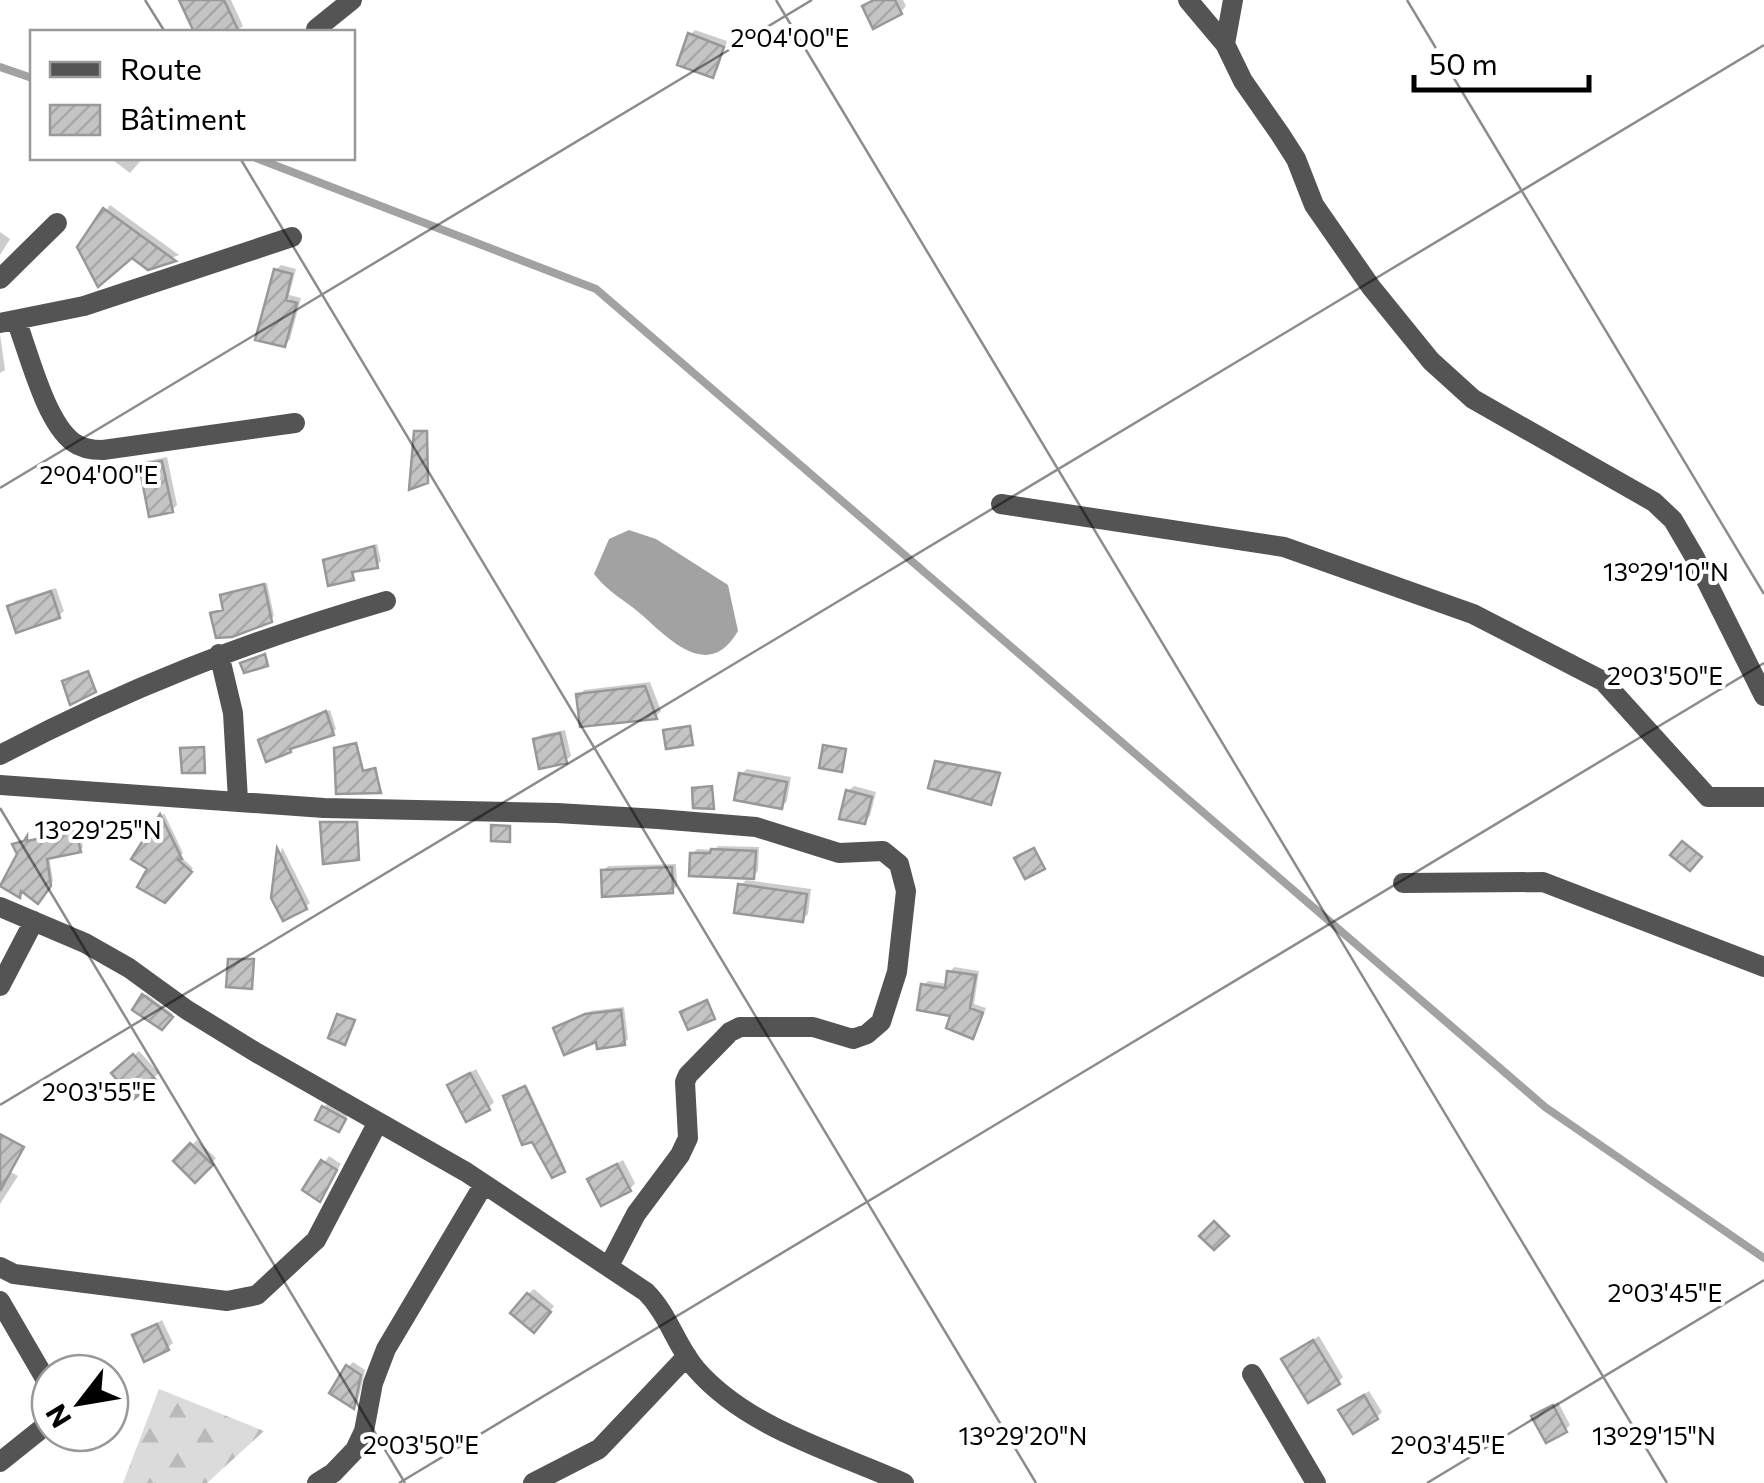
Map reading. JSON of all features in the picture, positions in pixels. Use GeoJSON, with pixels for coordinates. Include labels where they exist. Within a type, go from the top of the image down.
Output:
{"type":"FeatureCollection","features":[{"type":"Feature","properties":{"kind":"street"},"geometry":{"type":"LineString","coordinates":[[316,29],[352,0]]}},
{"type":"Feature","properties":{"kind":"street"},"geometry":{"type":"LineString","coordinates":[[1188,0],[1226,44],[1243,81],[1296,159],[1314,206],[1371,287],[1431,361],[1473,398],[1654,502],[1673,520],[1764,696]]}},
{"type":"Feature","properties":{"kind":"street"},"geometry":{"type":"LineString","coordinates":[[1226,44],[1232,0]]}},
{"type":"Feature","properties":{"kind":"street"},"geometry":{"type":"LineString","coordinates":[[0,279],[57,224]]}},
{"type":"Feature","properties":{"kind":"street"},"geometry":{"type":"LineString","coordinates":[[292,237],[98,302],[8,321],[54,419],[74,444],[88,449],[294,423]]}},
{"type":"Feature","properties":{"kind":"street"},"geometry":{"type":"LineString","coordinates":[[1001,504],[1284,546],[1473,614],[1602,681],[1708,797],[1764,797]]}},
{"type":"Feature","properties":{"kind":"street"},"geometry":{"type":"LineString","coordinates":[[0,755],[112,699],[219,654],[386,601]]}},
{"type":"Feature","properties":{"kind":"street"},"geometry":{"type":"LineString","coordinates":[[219,654],[233,713],[238,800]]}},
{"type":"Feature","properties":{"kind":"street"},"geometry":{"type":"LineString","coordinates":[[0,785],[324,808],[557,813],[744,826],[839,853],[883,851],[899,864],[906,892],[897,972],[882,1022],[854,1039],[813,1027],[747,1026],[730,1032],[688,1074],[688,1138],[636,1214],[608,1266]]}},
{"type":"Feature","properties":{"kind":"street"},"geometry":{"type":"LineString","coordinates":[[1403,883],[1543,882],[1764,967]]}},
{"type":"Feature","properties":{"kind":"street"},"geometry":{"type":"LineString","coordinates":[[0,907],[84,943],[129,968],[201,1019],[484,1184],[646,1292],[660,1306],[687,1356],[707,1380],[736,1404],[785,1431],[904,1483]]}},
{"type":"Feature","properties":{"kind":"street"},"geometry":{"type":"LineString","coordinates":[[0,986],[34,921]]}},
{"type":"Feature","properties":{"kind":"street"},"geometry":{"type":"LineString","coordinates":[[0,1267],[14,1274],[227,1301],[256,1295],[316,1240],[378,1122]]}},
{"type":"Feature","properties":{"kind":"street"},"geometry":{"type":"LineString","coordinates":[[317,1483],[356,1450],[386,1349],[484,1184]]}},
{"type":"Feature","properties":{"kind":"street"},"geometry":{"type":"LineString","coordinates":[[0,1301],[30,1353]]}},
{"type":"Feature","properties":{"kind":"street"},"geometry":{"type":"LineString","coordinates":[[533,1483],[600,1449],[687,1356]]}},
{"type":"Feature","properties":{"kind":"street"},"geometry":{"type":"LineString","coordinates":[[1252,1374],[1316,1483]]}},
{"type":"Feature","properties":{"kind":"street"},"geometry":{"type":"LineString","coordinates":[[0,1462],[30,1438]]}},
{"type":"Feature","properties":{"kind":"green space"},"geometry":{"type":"Polygon","coordinates":[[[159,1389],[264,1431],[207,1483],[123,1483],[159,1389]]]}},
{"type":"Feature","properties":{"kind":"shaded area"},"geometry":{"type":"Polygon","coordinates":[[[629,530],[656,539],[728,585],[738,631],[727,646],[703,655],[677,645],[594,574],[609,539],[629,530]]]}},
{"type":"Feature","properties":{"kind":"building"},"geometry":{"type":"Polygon","coordinates":[[[179,0],[224,0],[238,30],[193,30],[179,0]]]}},
{"type":"Feature","properties":{"kind":"building"},"geometry":{"type":"Polygon","coordinates":[[[874,0],[895,0],[902,14],[873,29],[862,6],[874,0]]]}},
{"type":"Feature","properties":{"kind":"building"},"geometry":{"type":"Polygon","coordinates":[[[688,33],[724,47],[713,78],[677,65],[688,33]]]}},
{"type":"Feature","properties":{"kind":"building"},"geometry":{"type":"Polygon","coordinates":[[[103,208],[176,261],[148,270],[132,258],[98,287],[77,247],[103,208]]]}},
{"type":"Feature","properties":{"kind":"building"},"geometry":{"type":"Polygon","coordinates":[[[274,269],[292,274],[286,300],[297,303],[285,347],[255,340],[274,269]]]}},
{"type":"Feature","properties":{"kind":"building"},"geometry":{"type":"Polygon","coordinates":[[[414,431],[427,431],[428,483],[409,490],[414,431]]]}},
{"type":"Feature","properties":{"kind":"building"},"geometry":{"type":"Polygon","coordinates":[[[162,461],[173,512],[149,517],[139,465],[162,461]]]}},
{"type":"Feature","properties":{"kind":"building"},"geometry":{"type":"Polygon","coordinates":[[[374,546],[378,568],[352,572],[354,580],[328,586],[323,560],[374,546]]]}},
{"type":"Feature","properties":{"kind":"building"},"geometry":{"type":"Polygon","coordinates":[[[264,584],[272,622],[232,637],[216,638],[210,613],[223,610],[220,595],[264,584]]]}},
{"type":"Feature","properties":{"kind":"building"},"geometry":{"type":"Polygon","coordinates":[[[51,591],[60,618],[16,633],[7,606],[51,591]]]}},
{"type":"Feature","properties":{"kind":"building"},"geometry":{"type":"Polygon","coordinates":[[[265,654],[268,666],[244,673],[240,663],[265,654]]]}},
{"type":"Feature","properties":{"kind":"building"},"geometry":{"type":"Polygon","coordinates":[[[88,671],[96,692],[70,705],[62,681],[88,671]]]}},
{"type":"Feature","properties":{"kind":"building"},"geometry":{"type":"Polygon","coordinates":[[[645,686],[657,719],[580,727],[576,694],[645,686]]]}},
{"type":"Feature","properties":{"kind":"building"},"geometry":{"type":"Polygon","coordinates":[[[326,711],[334,735],[290,749],[291,752],[266,762],[258,740],[326,711]]]}},
{"type":"Feature","properties":{"kind":"building"},"geometry":{"type":"Polygon","coordinates":[[[690,726],[693,745],[666,749],[663,730],[690,726]]]}},
{"type":"Feature","properties":{"kind":"building"},"geometry":{"type":"Polygon","coordinates":[[[560,733],[567,763],[539,769],[533,739],[560,733]]]}},
{"type":"Feature","properties":{"kind":"building"},"geometry":{"type":"Polygon","coordinates":[[[356,743],[363,771],[375,768],[381,793],[336,794],[334,748],[356,743]]]}},
{"type":"Feature","properties":{"kind":"building"},"geometry":{"type":"Polygon","coordinates":[[[823,745],[846,749],[842,772],[819,768],[823,745]]]}},
{"type":"Feature","properties":{"kind":"building"},"geometry":{"type":"Polygon","coordinates":[[[204,747],[205,773],[182,773],[180,748],[204,747]]]}},
{"type":"Feature","properties":{"kind":"building"},"geometry":{"type":"Polygon","coordinates":[[[935,761],[1000,773],[991,805],[928,788],[935,761]]]}},
{"type":"Feature","properties":{"kind":"building"},"geometry":{"type":"Polygon","coordinates":[[[739,773],[787,782],[782,809],[734,800],[739,773]]]}},
{"type":"Feature","properties":{"kind":"building"},"geometry":{"type":"Polygon","coordinates":[[[712,786],[714,809],[693,808],[692,788],[712,786]]]}},
{"type":"Feature","properties":{"kind":"building"},"geometry":{"type":"Polygon","coordinates":[[[846,790],[872,797],[865,824],[839,819],[846,790]]]}},
{"type":"Feature","properties":{"kind":"building"},"geometry":{"type":"Polygon","coordinates":[[[160,814],[182,859],[178,860],[192,872],[165,903],[137,887],[147,869],[131,859],[160,814]]]}},
{"type":"Feature","properties":{"kind":"building"},"geometry":{"type":"Polygon","coordinates":[[[320,822],[357,822],[359,860],[323,864],[320,822]]]}},
{"type":"Feature","properties":{"kind":"building"},"geometry":{"type":"Polygon","coordinates":[[[491,825],[510,826],[510,842],[491,841],[491,825]]]}},
{"type":"Feature","properties":{"kind":"building"},"geometry":{"type":"Polygon","coordinates":[[[76,831],[81,852],[47,859],[51,886],[38,904],[21,891],[20,898],[0,886],[17,854],[12,844],[27,836],[27,841],[76,831]]]}},
{"type":"Feature","properties":{"kind":"building"},"geometry":{"type":"Polygon","coordinates":[[[1682,841],[1702,857],[1690,871],[1670,855],[1682,841]]]}},
{"type":"Feature","properties":{"kind":"building"},"geometry":{"type":"Polygon","coordinates":[[[277,848],[307,909],[283,921],[271,898],[277,848]]]}},
{"type":"Feature","properties":{"kind":"building"},"geometry":{"type":"Polygon","coordinates":[[[1034,848],[1045,869],[1025,879],[1014,858],[1034,848]]]}},
{"type":"Feature","properties":{"kind":"building"},"geometry":{"type":"Polygon","coordinates":[[[711,849],[756,851],[754,879],[689,876],[690,853],[710,853],[711,849]]]}},
{"type":"Feature","properties":{"kind":"building"},"geometry":{"type":"Polygon","coordinates":[[[672,867],[673,893],[602,897],[601,870],[672,867]]]}},
{"type":"Feature","properties":{"kind":"building"},"geometry":{"type":"Polygon","coordinates":[[[738,884],[807,894],[803,922],[734,913],[738,884]]]}},
{"type":"Feature","properties":{"kind":"building"},"geometry":{"type":"Polygon","coordinates":[[[228,959],[254,959],[252,989],[226,987],[228,959]]]}},
{"type":"Feature","properties":{"kind":"building"},"geometry":{"type":"Polygon","coordinates":[[[947,971],[976,975],[970,1008],[983,1013],[973,1039],[946,1028],[950,1016],[917,1010],[921,984],[945,988],[947,971]]]}},
{"type":"Feature","properties":{"kind":"building"},"geometry":{"type":"Polygon","coordinates":[[[142,994],[173,1017],[162,1030],[132,1010],[142,994]]]}},
{"type":"Feature","properties":{"kind":"building"},"geometry":{"type":"Polygon","coordinates":[[[707,1000],[715,1019],[688,1030],[680,1012],[707,1000]]]}},
{"type":"Feature","properties":{"kind":"building"},"geometry":{"type":"Polygon","coordinates":[[[621,1010],[625,1045],[597,1049],[596,1042],[564,1055],[553,1028],[585,1014],[621,1010]]]}},
{"type":"Feature","properties":{"kind":"building"},"geometry":{"type":"Polygon","coordinates":[[[337,1014],[355,1020],[345,1045],[328,1038],[337,1014]]]}},
{"type":"Feature","properties":{"kind":"building"},"geometry":{"type":"Polygon","coordinates":[[[133,1054],[156,1080],[134,1099],[111,1073],[133,1054]]]}},
{"type":"Feature","properties":{"kind":"building"},"geometry":{"type":"Polygon","coordinates":[[[470,1073],[490,1110],[466,1122],[447,1085],[470,1073]]]}},
{"type":"Feature","properties":{"kind":"building"},"geometry":{"type":"Polygon","coordinates":[[[525,1086],[565,1172],[552,1178],[532,1142],[522,1145],[503,1096],[525,1086]]]}},
{"type":"Feature","properties":{"kind":"building"},"geometry":{"type":"Polygon","coordinates":[[[322,1106],[346,1119],[339,1132],[315,1120],[322,1106]]]}},
{"type":"Feature","properties":{"kind":"building"},"geometry":{"type":"Polygon","coordinates":[[[0,1134],[24,1147],[0,1191],[0,1134]]]}},
{"type":"Feature","properties":{"kind":"building"},"geometry":{"type":"Polygon","coordinates":[[[190,1143],[213,1165],[195,1183],[173,1161],[190,1143]]]}},
{"type":"Feature","properties":{"kind":"building"},"geometry":{"type":"Polygon","coordinates":[[[321,1160],[337,1170],[320,1202],[302,1190],[321,1160]]]}},
{"type":"Feature","properties":{"kind":"building"},"geometry":{"type":"Polygon","coordinates":[[[617,1164],[631,1191],[601,1206],[587,1179],[617,1164]]]}},
{"type":"Feature","properties":{"kind":"building"},"geometry":{"type":"Polygon","coordinates":[[[1214,1221],[1229,1236],[1214,1250],[1199,1236],[1214,1221]]]}},
{"type":"Feature","properties":{"kind":"building"},"geometry":{"type":"Polygon","coordinates":[[[527,1293],[551,1312],[534,1333],[510,1313],[527,1293]]]}},
{"type":"Feature","properties":{"kind":"building"},"geometry":{"type":"Polygon","coordinates":[[[157,1324],[169,1350],[144,1362],[132,1335],[157,1324]]]}},
{"type":"Feature","properties":{"kind":"building"},"geometry":{"type":"Polygon","coordinates":[[[1313,1340],[1340,1384],[1308,1403],[1281,1359],[1313,1340]]]}},
{"type":"Feature","properties":{"kind":"building"},"geometry":{"type":"Polygon","coordinates":[[[346,1365],[361,1375],[354,1409],[329,1393],[346,1365]]]}},
{"type":"Feature","properties":{"kind":"building"},"geometry":{"type":"Polygon","coordinates":[[[1364,1395],[1378,1419],[1353,1434],[1338,1410],[1364,1395]]]}},
{"type":"Feature","properties":{"kind":"building"},"geometry":{"type":"Polygon","coordinates":[[[1553,1405],[1567,1432],[1546,1443],[1531,1416],[1553,1405]]]}},
{"type":"Feature","properties":{"kind":"waterway"},"geometry":{"type":"LineString","coordinates":[[0,67],[30,77]]}},
{"type":"Feature","properties":{"kind":"waterway"},"geometry":{"type":"LineString","coordinates":[[261,160],[596,289],[1545,1107],[1764,1258]]}}]}
